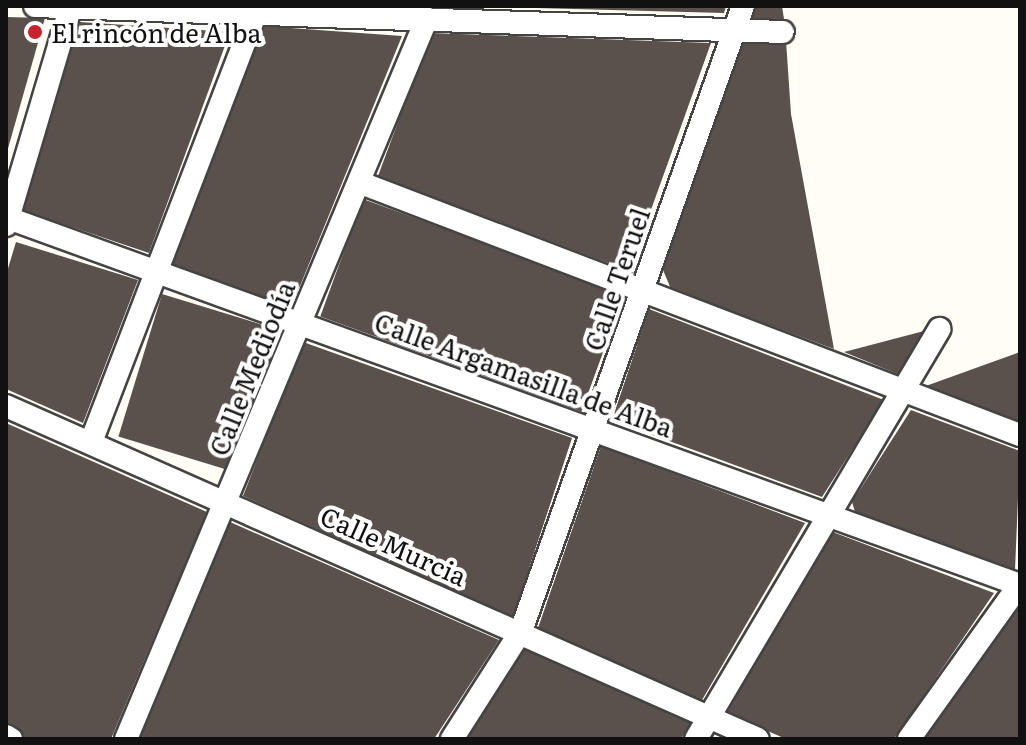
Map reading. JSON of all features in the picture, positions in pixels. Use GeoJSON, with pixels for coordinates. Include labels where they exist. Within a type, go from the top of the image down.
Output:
{"type":"FeatureCollection","features":[{"type":"Feature","properties":{"kind":"street"},"geometry":{"type":"LineString","coordinates":[[35,6],[783,32]]}},
{"type":"Feature","properties":{"kind":"street"},"geometry":{"type":"LineString","coordinates":[[7,222],[71,6]]}},
{"type":"Feature","properties":{"kind":"street","name":"Calle Teruel"},"geometry":{"type":"LineString","coordinates":[[452,739],[521,631],[743,6]]}},
{"type":"Feature","properties":{"kind":"street"},"geometry":{"type":"LineString","coordinates":[[91,442],[256,12]]}},
{"type":"Feature","properties":{"kind":"street","name":"Calle Mediodía"},"geometry":{"type":"LineString","coordinates":[[126,739],[298,323],[361,183],[427,18]]}},
{"type":"Feature","properties":{"kind":"street"},"geometry":{"type":"LineString","coordinates":[[361,183],[643,288],[1020,435]]}},
{"type":"Feature","properties":{"kind":"street","name":"Calle Argamasilla de Alba"},"geometry":{"type":"LineString","coordinates":[[7,222],[155,271],[829,513],[1020,585]]}},
{"type":"Feature","properties":{"kind":"street"},"geometry":{"type":"LineString","coordinates":[[696,739],[939,329]]}},
{"type":"Feature","properties":{"kind":"street","name":"Calle Murcia"},"geometry":{"type":"LineString","coordinates":[[6,406],[521,631],[758,739]]}},
{"type":"Feature","properties":{"kind":"street"},"geometry":{"type":"LineString","coordinates":[[909,739],[1020,585]]}},
{"type":"Feature","properties":{"kind":"building"},"geometry":{"type":"Polygon","coordinates":[[[461,6],[726,6],[724,13],[461,6]]]}},
{"type":"Feature","properties":{"kind":"building"},"geometry":{"type":"Polygon","coordinates":[[[755,6],[782,6],[784,19],[750,19],[755,6]]]}},
{"type":"Feature","properties":{"kind":"building"},"geometry":{"type":"Polygon","coordinates":[[[6,17],[45,18],[7,152],[6,152],[6,17]]]}},
{"type":"Feature","properties":{"kind":"building"},"geometry":{"type":"Polygon","coordinates":[[[80,22],[230,32],[149,253],[21,210],[80,22]]]}},
{"type":"Feature","properties":{"kind":"building"},"geometry":{"type":"Polygon","coordinates":[[[263,26],[402,36],[291,308],[169,263],[263,26]]]}},
{"type":"Feature","properties":{"kind":"building"},"geometry":{"type":"Polygon","coordinates":[[[431,33],[711,43],[629,271],[378,176],[431,33]]]}},
{"type":"Feature","properties":{"kind":"building"},"geometry":{"type":"Polygon","coordinates":[[[753,38],[786,41],[791,114],[834,349],[671,289],[663,270],[741,46],[753,38]]]}},
{"type":"Feature","properties":{"kind":"building"},"geometry":{"type":"Polygon","coordinates":[[[363,199],[624,294],[581,412],[320,316],[363,199]]]}},
{"type":"Feature","properties":{"kind":"building"},"geometry":{"type":"Polygon","coordinates":[[[16,242],[138,280],[83,423],[6,389],[6,275],[16,242]]]}},
{"type":"Feature","properties":{"kind":"building"},"geometry":{"type":"Polygon","coordinates":[[[162,294],[280,330],[236,472],[118,436],[162,294]]]}},
{"type":"Feature","properties":{"kind":"building"},"geometry":{"type":"Polygon","coordinates":[[[649,309],[884,400],[822,497],[612,420],[649,309]]]}},
{"type":"Feature","properties":{"kind":"building"},"geometry":{"type":"Polygon","coordinates":[[[924,331],[900,375],[844,352],[924,331]]]}},
{"type":"Feature","properties":{"kind":"building"},"geometry":{"type":"Polygon","coordinates":[[[303,342],[572,438],[513,617],[243,496],[303,342]]]}},
{"type":"Feature","properties":{"kind":"building"},"geometry":{"type":"Polygon","coordinates":[[[1020,352],[1020,424],[923,387],[1020,352]]]}},
{"type":"Feature","properties":{"kind":"building"},"geometry":{"type":"Polygon","coordinates":[[[911,410],[1020,451],[1015,570],[855,512],[852,502],[911,410]]]}},
{"type":"Feature","properties":{"kind":"building"},"geometry":{"type":"Polygon","coordinates":[[[6,423],[207,512],[111,739],[27,739],[6,725],[6,423]]]}},
{"type":"Feature","properties":{"kind":"building"},"geometry":{"type":"Polygon","coordinates":[[[601,446],[805,523],[702,700],[538,628],[601,446]]]}},
{"type":"Feature","properties":{"kind":"building"},"geometry":{"type":"Polygon","coordinates":[[[230,522],[499,640],[434,739],[140,739],[230,522]]]}},
{"type":"Feature","properties":{"kind":"building"},"geometry":{"type":"Polygon","coordinates":[[[830,531],[994,593],[894,739],[786,739],[727,713],[830,531]]]}},
{"type":"Feature","properties":{"kind":"building"},"geometry":{"type":"Polygon","coordinates":[[[1020,605],[1020,739],[924,739],[1020,605]]]}},
{"type":"Feature","properties":{"kind":"building"},"geometry":{"type":"Polygon","coordinates":[[[524,648],[691,723],[681,739],[466,739],[524,648]]]}},
{"type":"Feature","properties":{"kind":"place","name":"El rincón de Alba"},"geometry":{"type":"Point","coordinates":[35,32]}}]}
